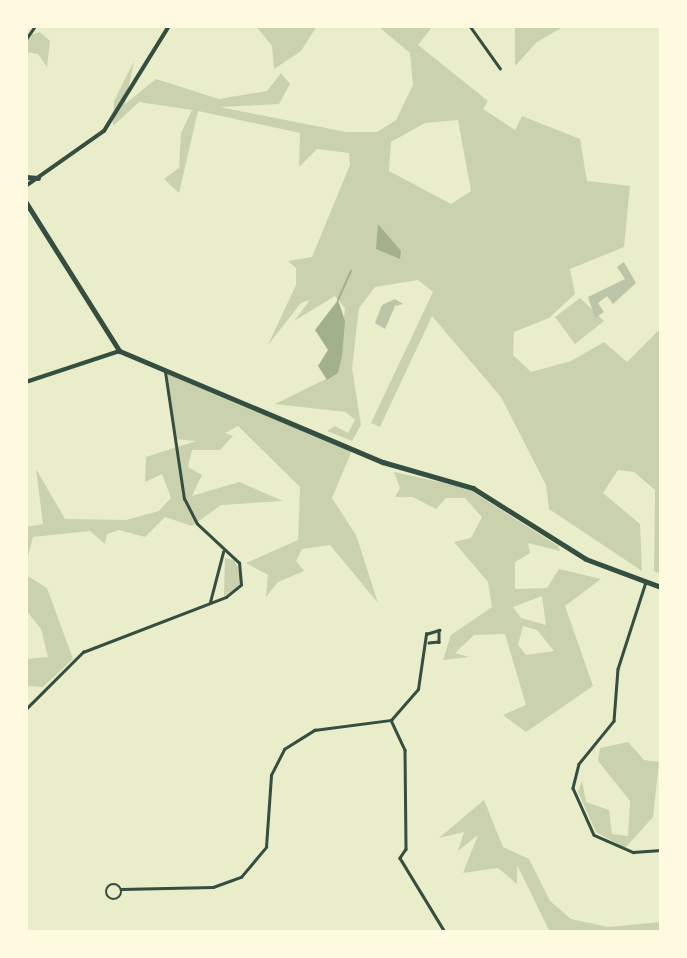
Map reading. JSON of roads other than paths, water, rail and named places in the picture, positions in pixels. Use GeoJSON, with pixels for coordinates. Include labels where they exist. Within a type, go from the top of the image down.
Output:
{"type":"FeatureCollection","features":[{"type":"Feature","properties":{"kind":"main road"},"geometry":{"type":"LineString","coordinates":[[26,186],[104,131],[169,26]]}},
{"type":"Feature","properties":{"kind":"main road"},"geometry":{"type":"LineString","coordinates":[[26,177],[38,178]]}},
{"type":"Feature","properties":{"kind":"main road"},"geometry":{"type":"LineString","coordinates":[[26,202],[120,351],[383,462],[473,488],[586,559],[661,587]]}},
{"type":"Feature","properties":{"kind":"main road"},"geometry":{"type":"LineString","coordinates":[[26,382],[120,351]]}},
{"type":"Feature","properties":{"kind":"street"},"geometry":{"type":"LineString","coordinates":[[26,39],[35,26]]}},
{"type":"Feature","properties":{"kind":"street"},"geometry":{"type":"LineString","coordinates":[[470,26],[500,68]]}},
{"type":"Feature","properties":{"kind":"street"},"geometry":{"type":"LineString","coordinates":[[26,709],[83,652],[233,594],[242,582],[239,563],[223,550],[184,499],[165,372]]}},
{"type":"Feature","properties":{"kind":"street"},"geometry":{"type":"LineString","coordinates":[[210,602],[223,550]]}},
{"type":"Feature","properties":{"kind":"street"},"geometry":{"type":"LineString","coordinates":[[646,582],[618,669],[614,722],[579,764],[573,788],[594,835],[633,852],[661,850]]}},
{"type":"Feature","properties":{"kind":"street"},"geometry":{"type":"LineString","coordinates":[[121,889],[117,899],[107,895],[110,885],[121,889],[213,887],[239,879],[265,847],[271,775],[284,749],[314,730],[391,720],[418,689],[429,643],[426,634],[437,629],[441,640],[429,643]]}},
{"type":"Feature","properties":{"kind":"street"},"geometry":{"type":"LineString","coordinates":[[391,720],[405,750],[405,849],[400,858],[445,932]]}},
{"type":"Feature","properties":{"kind":"waterway"},"geometry":{"type":"LineString","coordinates":[[338,300],[351,271]]}}]}
